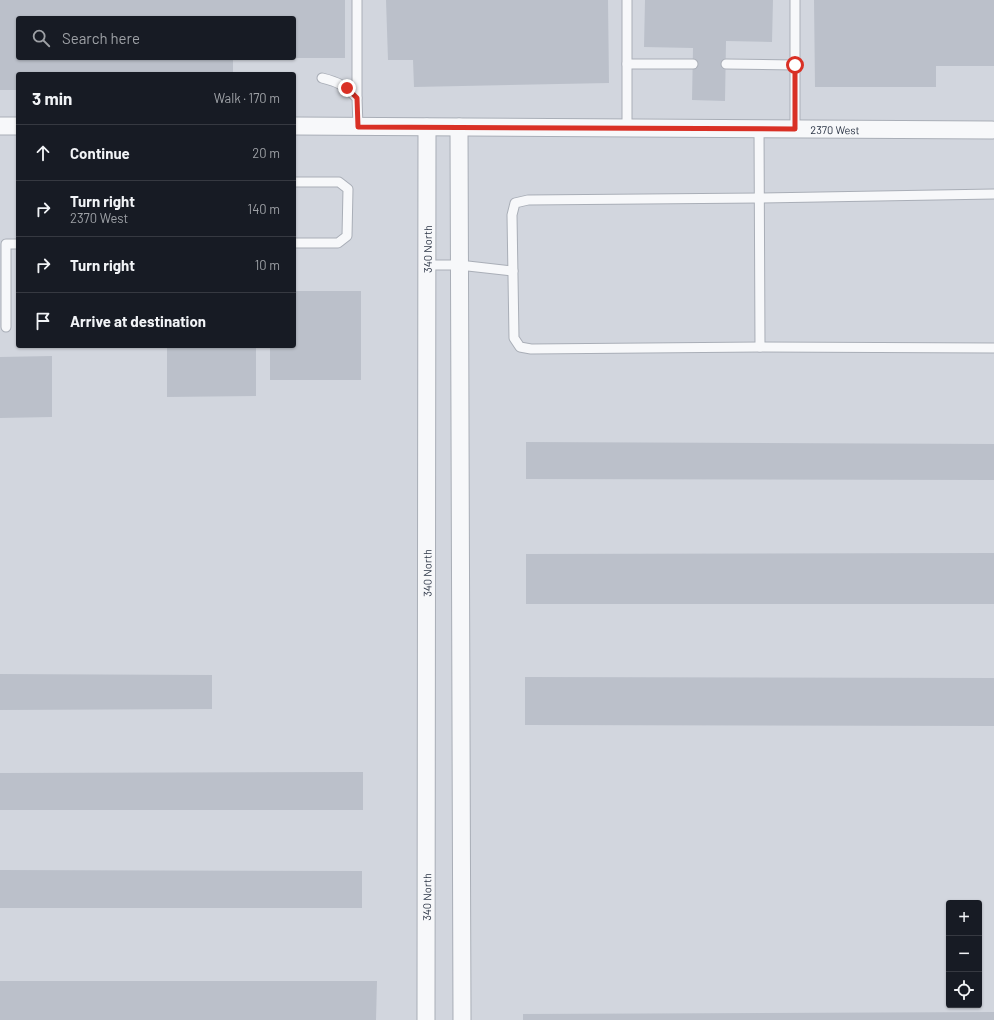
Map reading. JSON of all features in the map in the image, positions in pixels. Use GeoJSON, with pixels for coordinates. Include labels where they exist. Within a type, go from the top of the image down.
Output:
{"type":"FeatureCollection","features":[{"type":"Feature","properties":{"kind":"street"},"geometry":{"type":"LineString","coordinates":[[0,126],[16,126]]}},
{"type":"Feature","properties":{"kind":"street","name":"2370 West"},"geometry":{"type":"LineString","coordinates":[[296,126],[992,130]]}},
{"type":"Feature","properties":{"kind":"street","name":"340 North"},"geometry":{"type":"LineString","coordinates":[[426,1020],[427,127]]}},
{"type":"Feature","properties":{"kind":"street"},"geometry":{"type":"LineString","coordinates":[[459,127],[462,1020]]}},
{"type":"Feature","properties":{"kind":"lane"},"geometry":{"type":"LineString","coordinates":[[357,0],[358,127]]}},
{"type":"Feature","properties":{"kind":"lane"},"geometry":{"type":"LineString","coordinates":[[627,0],[627,128]]}},
{"type":"Feature","properties":{"kind":"lane"},"geometry":{"type":"LineString","coordinates":[[795,0],[795,129]]}},
{"type":"Feature","properties":{"kind":"lane"},"geometry":{"type":"LineString","coordinates":[[627,64],[693,64]]}},
{"type":"Feature","properties":{"kind":"lane"},"geometry":{"type":"LineString","coordinates":[[726,64],[795,65]]}},
{"type":"Feature","properties":{"kind":"lane"},"geometry":{"type":"LineString","coordinates":[[322,78],[334,80],[347,88],[357,98]]}},
{"type":"Feature","properties":{"kind":"lane"},"geometry":{"type":"LineString","coordinates":[[759,129],[760,347]]}},
{"type":"Feature","properties":{"kind":"lane"},"geometry":{"type":"LineString","coordinates":[[296,182],[339,182],[348,189],[348,195],[347,236],[338,243],[296,243]]}},
{"type":"Feature","properties":{"kind":"lane"},"geometry":{"type":"LineString","coordinates":[[994,194],[528,200],[515,203],[512,215],[514,338],[520,347],[530,349],[760,347],[994,348]]}},
{"type":"Feature","properties":{"kind":"lane"},"geometry":{"type":"LineString","coordinates":[[6,327],[6,244],[16,244]]}},
{"type":"Feature","properties":{"kind":"lane"},"geometry":{"type":"LineString","coordinates":[[427,265],[459,265],[513,271]]}},
{"type":"Feature","properties":{"kind":"shaded area"},"geometry":{"type":"Polygon","coordinates":[[[0,0],[994,0],[994,1020],[0,1020],[0,0]]]}},
{"type":"Feature","properties":{"kind":"building"},"geometry":{"type":"Polygon","coordinates":[[[0,0],[345,0],[345,58],[296,58],[296,16],[16,16],[16,60],[233,60],[233,72],[16,72],[16,90],[0,90],[0,0]]]}},
{"type":"Feature","properties":{"kind":"building"},"geometry":{"type":"Polygon","coordinates":[[[386,0],[608,0],[609,83],[414,87],[413,60],[388,60],[386,0]]]}},
{"type":"Feature","properties":{"kind":"building"},"geometry":{"type":"Polygon","coordinates":[[[645,0],[773,0],[772,42],[726,41],[725,101],[692,100],[693,48],[644,47],[645,0]]]}},
{"type":"Feature","properties":{"kind":"building"},"geometry":{"type":"Polygon","coordinates":[[[814,0],[994,0],[994,66],[936,66],[936,87],[815,87],[814,0]]]}},
{"type":"Feature","properties":{"kind":"building"},"geometry":{"type":"Polygon","coordinates":[[[296,291],[361,291],[361,380],[270,380],[270,348],[296,348],[296,291]]]}},
{"type":"Feature","properties":{"kind":"building"},"geometry":{"type":"Polygon","coordinates":[[[167,348],[256,348],[256,396],[167,397],[167,348]]]}},
{"type":"Feature","properties":{"kind":"building"},"geometry":{"type":"Polygon","coordinates":[[[52,356],[52,417],[0,418],[0,357],[52,356]]]}},
{"type":"Feature","properties":{"kind":"building"},"geometry":{"type":"Polygon","coordinates":[[[526,442],[994,444],[994,480],[526,479],[526,442]]]}},
{"type":"Feature","properties":{"kind":"building"},"geometry":{"type":"Polygon","coordinates":[[[994,553],[994,604],[526,604],[526,554],[994,553]]]}},
{"type":"Feature","properties":{"kind":"building"},"geometry":{"type":"Polygon","coordinates":[[[0,674],[212,675],[212,709],[0,710],[0,674]]]}},
{"type":"Feature","properties":{"kind":"building"},"geometry":{"type":"Polygon","coordinates":[[[525,677],[994,678],[994,726],[525,725],[525,677]]]}},
{"type":"Feature","properties":{"kind":"building"},"geometry":{"type":"Polygon","coordinates":[[[363,772],[363,810],[0,810],[0,773],[363,772]]]}},
{"type":"Feature","properties":{"kind":"building"},"geometry":{"type":"Polygon","coordinates":[[[0,870],[362,871],[362,908],[0,908],[0,870]]]}},
{"type":"Feature","properties":{"kind":"building"},"geometry":{"type":"Polygon","coordinates":[[[0,981],[377,981],[376,1020],[0,1020],[0,981]]]}},
{"type":"Feature","properties":{"kind":"building"},"geometry":{"type":"Polygon","coordinates":[[[994,1012],[994,1020],[523,1020],[523,1014],[994,1012]]]}},
{"type":"Feature","properties":{"kind":"route"},"geometry":{"type":"LineString","coordinates":[[347,88],[357,98],[358,127],[795,129],[795,65]]}}]}
